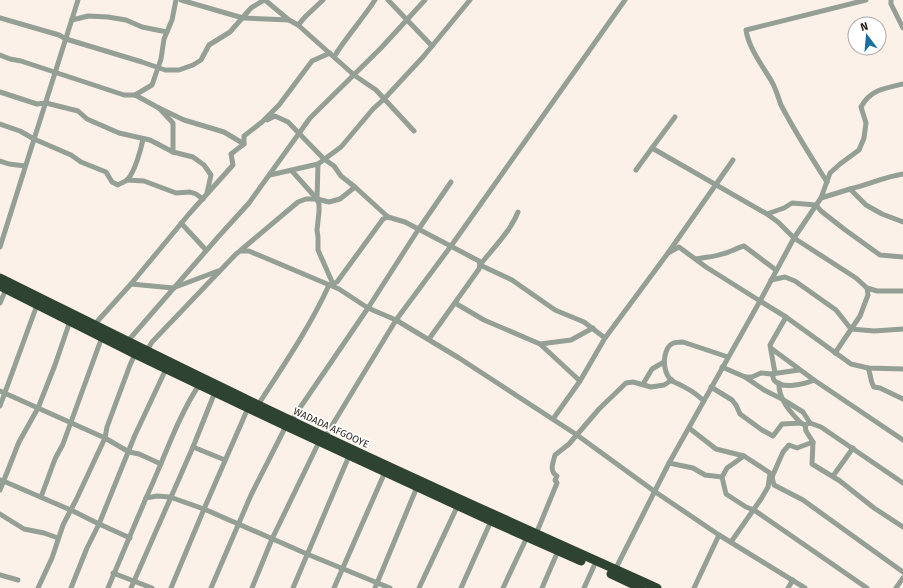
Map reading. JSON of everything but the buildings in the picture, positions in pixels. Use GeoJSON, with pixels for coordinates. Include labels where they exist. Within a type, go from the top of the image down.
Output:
{"type":"FeatureCollection","features":[{"type":"Feature","properties":{"kind":"highway","name":"WADADA AFGOOYE"},"geometry":{"type":"LineString","coordinates":[[0,278],[146,352],[258,405],[288,424]]}},
{"type":"Feature","properties":{"kind":"highway","name":"WADADA AFGOOYE"},"geometry":{"type":"LineString","coordinates":[[3,288],[102,338],[248,408],[322,439],[531,535],[657,588]]}},
{"type":"Feature","properties":{"kind":"highway","name":"WADADA AFGOOYE"},"geometry":{"type":"LineString","coordinates":[[322,439],[349,456],[491,521],[531,535],[558,551],[594,566],[628,585],[641,588]]}},
{"type":"Feature","properties":{"kind":"street"},"geometry":{"type":"LineString","coordinates":[[0,247],[78,0]]}},
{"type":"Feature","properties":{"kind":"street"},"geometry":{"type":"LineString","coordinates":[[135,95],[152,85],[161,59],[164,39],[172,20],[176,0]]}},
{"type":"Feature","properties":{"kind":"street"},"geometry":{"type":"LineString","coordinates":[[181,0],[243,18],[289,20]]}},
{"type":"Feature","properties":{"kind":"street"},"geometry":{"type":"LineString","coordinates":[[0,18],[59,35],[66,39],[158,68],[165,70],[179,70],[193,65],[201,60],[209,45],[230,32],[251,8],[264,0],[289,20],[298,25],[354,75],[376,90],[414,131]]}},
{"type":"Feature","properties":{"kind":"street"},"geometry":{"type":"LineString","coordinates":[[298,25],[323,0]]}},
{"type":"Feature","properties":{"kind":"street"},"geometry":{"type":"LineString","coordinates":[[244,144],[244,136],[262,122],[279,104],[312,61],[332,55],[361,21],[375,0]]}},
{"type":"Feature","properties":{"kind":"street"},"geometry":{"type":"LineString","coordinates":[[388,0],[432,46]]}},
{"type":"Feature","properties":{"kind":"street"},"geometry":{"type":"LineString","coordinates":[[127,342],[206,250],[249,203],[310,118],[354,75],[425,0]]}},
{"type":"Feature","properties":{"kind":"street"},"geometry":{"type":"LineString","coordinates":[[270,175],[318,164],[341,147],[373,109],[432,46],[470,0]]}},
{"type":"Feature","properties":{"kind":"street"},"geometry":{"type":"LineString","coordinates":[[252,588],[272,539],[322,439],[396,320],[451,246],[625,0]]}},
{"type":"Feature","properties":{"kind":"street"},"geometry":{"type":"LineString","coordinates":[[827,182],[809,155],[781,104],[773,83],[761,64],[748,38],[746,30],[866,0]]}},
{"type":"Feature","properties":{"kind":"street"},"geometry":{"type":"LineString","coordinates":[[891,0],[891,4],[903,28]]}},
{"type":"Feature","properties":{"kind":"street"},"geometry":{"type":"LineString","coordinates":[[72,20],[88,16],[108,17],[126,20],[142,27],[167,32]]}},
{"type":"Feature","properties":{"kind":"street"},"geometry":{"type":"LineString","coordinates":[[0,55],[124,95],[135,95],[184,120],[224,132],[244,144]]}},
{"type":"Feature","properties":{"kind":"street"},"geometry":{"type":"LineString","coordinates":[[615,570],[669,462],[794,238],[821,198],[830,173],[859,150],[864,138],[866,123],[861,107],[865,99],[877,91],[903,84]]}},
{"type":"Feature","properties":{"kind":"street"},"geometry":{"type":"LineString","coordinates":[[0,92],[37,104],[46,103],[78,111],[100,125],[119,133],[150,140],[173,152],[193,158],[204,165],[211,175],[207,194]]}},
{"type":"Feature","properties":{"kind":"street"},"geometry":{"type":"LineString","coordinates":[[159,108],[173,123],[173,152]]}},
{"type":"Feature","properties":{"kind":"street"},"geometry":{"type":"LineString","coordinates":[[262,122],[275,116],[288,122],[324,159],[334,166],[341,176],[388,217],[399,220],[479,261],[480,265],[512,280],[555,310],[584,322],[605,338]]}},
{"type":"Feature","properties":{"kind":"street"},"geometry":{"type":"LineString","coordinates":[[636,170],[675,117]]}},
{"type":"Feature","properties":{"kind":"street"},"geometry":{"type":"LineString","coordinates":[[0,124],[20,131],[34,139],[71,155],[81,162],[106,172],[112,182],[118,185],[127,180],[136,164],[143,139]]}},
{"type":"Feature","properties":{"kind":"street"},"geometry":{"type":"LineString","coordinates":[[94,325],[131,284],[181,223],[233,165],[231,154],[244,144]]}},
{"type":"Feature","properties":{"kind":"street"},"geometry":{"type":"LineString","coordinates":[[652,148],[767,214],[778,222],[794,238],[856,278],[867,288],[877,291],[903,291]]}},
{"type":"Feature","properties":{"kind":"street"},"geometry":{"type":"LineString","coordinates":[[553,419],[580,381],[605,338],[668,253],[733,160]]}},
{"type":"Feature","properties":{"kind":"street"},"geometry":{"type":"LineString","coordinates":[[0,161],[25,166]]}},
{"type":"Feature","properties":{"kind":"street"},"geometry":{"type":"LineString","coordinates":[[318,164],[317,198],[320,212],[317,230],[318,250],[331,285]]}},
{"type":"Feature","properties":{"kind":"street"},"geometry":{"type":"LineString","coordinates":[[292,171],[317,198]]}},
{"type":"Feature","properties":{"kind":"street"},"geometry":{"type":"LineString","coordinates":[[821,198],[903,174]]}},
{"type":"Feature","properties":{"kind":"street"},"geometry":{"type":"LineString","coordinates":[[127,180],[144,181],[176,193],[190,192],[203,199]]}},
{"type":"Feature","properties":{"kind":"street"},"geometry":{"type":"LineString","coordinates":[[211,588],[250,495],[288,424],[368,308],[451,182]]}},
{"type":"Feature","properties":{"kind":"street"},"geometry":{"type":"LineString","coordinates":[[146,352],[152,342],[219,270],[298,202],[306,199],[317,198],[329,202],[340,199],[355,187]]}},
{"type":"Feature","properties":{"kind":"street"},"geometry":{"type":"LineString","coordinates":[[850,189],[866,205],[882,214],[903,222]]}},
{"type":"Feature","properties":{"kind":"street"},"geometry":{"type":"LineString","coordinates":[[767,214],[784,208],[792,203],[816,205],[821,211],[880,255],[903,257]]}},
{"type":"Feature","properties":{"kind":"street"},"geometry":{"type":"LineString","coordinates":[[429,339],[479,270],[480,265],[502,238],[518,212]]}},
{"type":"Feature","properties":{"kind":"street"},"geometry":{"type":"LineString","coordinates":[[258,405],[298,343],[331,285],[337,282],[384,219],[388,217]]}},
{"type":"Feature","properties":{"kind":"street"},"geometry":{"type":"LineString","coordinates":[[181,223],[206,250]]}},
{"type":"Feature","properties":{"kind":"street"},"geometry":{"type":"LineString","coordinates":[[696,259],[722,254],[744,246],[776,270]]}},
{"type":"Feature","properties":{"kind":"street"},"geometry":{"type":"LineString","coordinates":[[668,253],[679,247],[706,267],[786,317],[851,364],[868,368],[903,369]]}},
{"type":"Feature","properties":{"kind":"street"},"geometry":{"type":"LineString","coordinates":[[240,251],[249,251],[331,285],[368,308],[396,320],[429,339],[479,370],[577,435],[654,491],[719,535],[805,588]]}},
{"type":"Feature","properties":{"kind":"street"},"geometry":{"type":"LineString","coordinates":[[131,284],[173,288],[219,270]]}},
{"type":"Feature","properties":{"kind":"street"},"geometry":{"type":"LineString","coordinates":[[771,280],[785,277],[795,281],[836,310],[851,329],[874,331],[903,329]]}},
{"type":"Feature","properties":{"kind":"street"},"geometry":{"type":"LineString","coordinates":[[0,304],[3,288]]}},
{"type":"Feature","properties":{"kind":"street"},"geometry":{"type":"LineString","coordinates":[[835,353],[860,316],[868,295],[867,288]]}},
{"type":"Feature","properties":{"kind":"street"},"geometry":{"type":"LineString","coordinates":[[455,303],[484,320],[540,344],[580,381]]}},
{"type":"Feature","properties":{"kind":"street"},"geometry":{"type":"LineString","coordinates":[[0,406],[3,392],[37,305]]}},
{"type":"Feature","properties":{"kind":"street"},"geometry":{"type":"LineString","coordinates":[[786,317],[770,345],[772,349],[774,380],[779,383],[794,386],[802,385],[814,380]]}},
{"type":"Feature","properties":{"kind":"street"},"geometry":{"type":"LineString","coordinates":[[0,490],[2,480],[19,442],[38,408],[70,321]]}},
{"type":"Feature","properties":{"kind":"street"},"geometry":{"type":"LineString","coordinates":[[540,344],[571,340],[593,328]]}},
{"type":"Feature","properties":{"kind":"street"},"geometry":{"type":"LineString","coordinates":[[41,497],[102,338]]}},
{"type":"Feature","properties":{"kind":"street"},"geometry":{"type":"LineString","coordinates":[[704,401],[694,392],[672,380],[666,370],[664,362],[668,347],[676,342],[683,342],[728,357]]}},
{"type":"Feature","properties":{"kind":"street"},"geometry":{"type":"LineString","coordinates":[[772,349],[799,370],[903,440]]}},
{"type":"Feature","properties":{"kind":"street"},"geometry":{"type":"LineString","coordinates":[[38,588],[52,558],[58,538],[70,510],[105,438],[107,427],[135,354]]}},
{"type":"Feature","properties":{"kind":"street"},"geometry":{"type":"LineString","coordinates":[[643,384],[652,369],[664,362]]}},
{"type":"Feature","properties":{"kind":"street"},"geometry":{"type":"LineString","coordinates":[[722,367],[745,378],[803,412],[805,423],[804,427],[813,442],[812,464],[833,476],[874,508],[903,527]]}},
{"type":"Feature","properties":{"kind":"street"},"geometry":{"type":"LineString","coordinates":[[868,368],[871,376],[871,383],[874,387],[903,398]]}},
{"type":"Feature","properties":{"kind":"street"},"geometry":{"type":"LineString","coordinates":[[71,588],[87,548],[99,524],[166,369]]}},
{"type":"Feature","properties":{"kind":"street"},"geometry":{"type":"LineString","coordinates":[[745,378],[761,373],[799,370]]}},
{"type":"Feature","properties":{"kind":"street"},"geometry":{"type":"LineString","coordinates":[[503,588],[557,483],[555,480],[557,476],[554,475],[552,470],[555,455],[569,444],[599,409],[626,383],[633,382],[651,387],[664,385],[672,380]]}},
{"type":"Feature","properties":{"kind":"street"},"geometry":{"type":"LineString","coordinates":[[779,383],[779,390],[782,399],[795,417],[805,423]]}},
{"type":"Feature","properties":{"kind":"street"},"geometry":{"type":"LineString","coordinates":[[108,588],[161,464],[199,385]]}},
{"type":"Feature","properties":{"kind":"street"},"geometry":{"type":"LineString","coordinates":[[712,387],[732,400],[740,414],[773,436],[782,424],[805,423],[821,427],[903,483]]}},
{"type":"Feature","properties":{"kind":"street"},"geometry":{"type":"LineString","coordinates":[[3,392],[105,438],[129,452],[139,454],[161,464]]}},
{"type":"Feature","properties":{"kind":"street"},"geometry":{"type":"LineString","coordinates":[[131,588],[193,447],[215,392]]}},
{"type":"Feature","properties":{"kind":"street"},"geometry":{"type":"LineString","coordinates":[[171,588],[248,408]]}},
{"type":"Feature","properties":{"kind":"street"},"geometry":{"type":"LineString","coordinates":[[689,428],[716,449],[744,456],[771,475],[774,485],[803,500],[903,572]]}},
{"type":"Feature","properties":{"kind":"street"},"geometry":{"type":"LineString","coordinates":[[731,542],[754,510],[768,487],[771,475],[782,452],[789,445],[797,448],[813,442]]}},
{"type":"Feature","properties":{"kind":"street"},"geometry":{"type":"LineString","coordinates":[[193,447],[225,460]]}},
{"type":"Feature","properties":{"kind":"street"},"geometry":{"type":"LineString","coordinates":[[833,476],[853,448]]}},
{"type":"Feature","properties":{"kind":"street"},"geometry":{"type":"LineString","coordinates":[[292,588],[349,456]]}},
{"type":"Feature","properties":{"kind":"street"},"geometry":{"type":"LineString","coordinates":[[744,456],[727,468],[722,476],[726,494],[746,507],[754,510],[867,588]]}},
{"type":"Feature","properties":{"kind":"street"},"geometry":{"type":"LineString","coordinates":[[669,462],[693,468],[705,475],[722,476]]}},
{"type":"Feature","properties":{"kind":"street"},"geometry":{"type":"LineString","coordinates":[[334,588],[385,472]]}},
{"type":"Feature","properties":{"kind":"street"},"geometry":{"type":"LineString","coordinates":[[2,480],[130,538]]}},
{"type":"Feature","properties":{"kind":"street"},"geometry":{"type":"LineString","coordinates":[[377,585],[417,487]]}},
{"type":"Feature","properties":{"kind":"street"},"geometry":{"type":"LineString","coordinates":[[146,498],[157,496],[170,497],[204,509],[343,568],[377,585],[390,588]]}},
{"type":"Feature","properties":{"kind":"street"},"geometry":{"type":"LineString","coordinates":[[419,588],[458,505]]}},
{"type":"Feature","properties":{"kind":"street"},"geometry":{"type":"LineString","coordinates":[[0,514],[24,529],[44,533],[58,538]]}},
{"type":"Feature","properties":{"kind":"street"},"geometry":{"type":"LineString","coordinates":[[461,588],[491,521]]}},
{"type":"Feature","properties":{"kind":"street"},"geometry":{"type":"LineString","coordinates":[[694,588],[719,535]]}},
{"type":"Feature","properties":{"kind":"street"},"geometry":{"type":"LineString","coordinates":[[542,588],[558,551]]}},
{"type":"Feature","properties":{"kind":"street"},"geometry":{"type":"LineString","coordinates":[[584,588],[594,566]]}},
{"type":"Feature","properties":{"kind":"street"},"geometry":{"type":"LineString","coordinates":[[114,573],[152,588]]}},
{"type":"Feature","properties":{"kind":"street"},"geometry":{"type":"LineString","coordinates":[[0,575],[18,580]]}},
{"type":"Feature","properties":{"kind":"street"},"geometry":{"type":"LineString","coordinates":[[896,588],[903,578]]}},
{"type":"Feature","properties":{"kind":"street"},"geometry":{"type":"LineString","coordinates":[[788,588],[793,580]]}}]}
